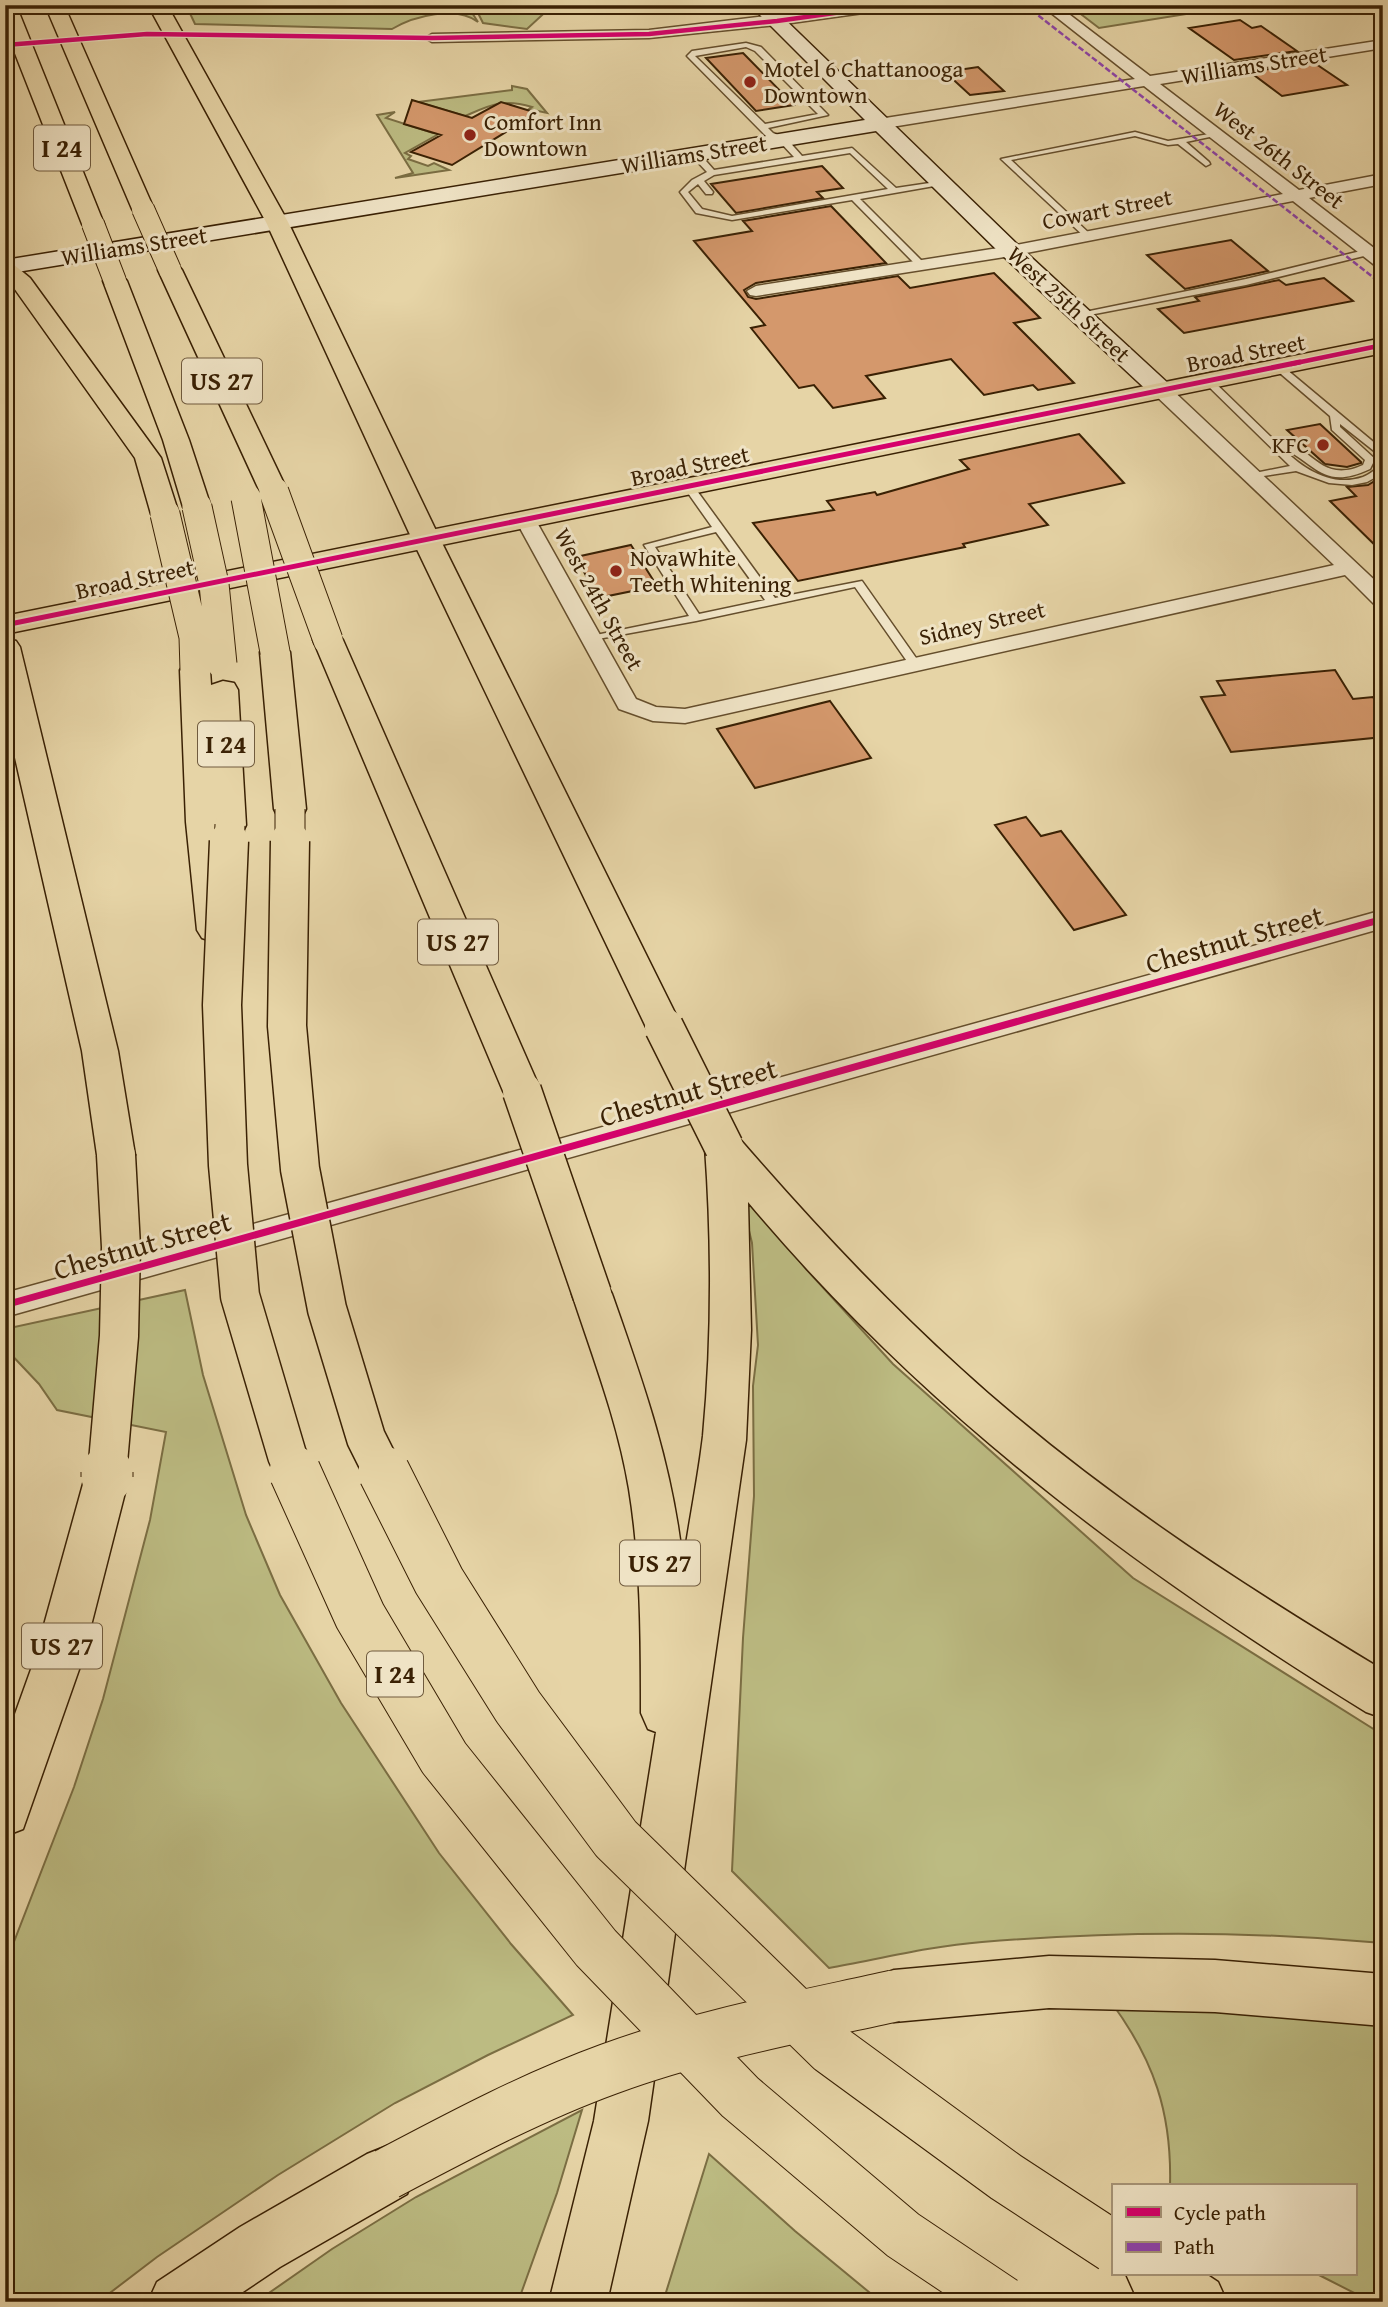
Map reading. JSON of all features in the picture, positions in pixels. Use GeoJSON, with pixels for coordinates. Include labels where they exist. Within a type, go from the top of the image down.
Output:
{"type":"FeatureCollection","features":[{"type":"Feature","properties":{"kind":"main road"},"geometry":{"type":"LineString","coordinates":[[157,5],[277,222],[426,539],[724,1147],[831,1273],[895,1337],[986,1419],[1132,1534],[1236,1606],[1383,1696]]}},
{"type":"Feature","properties":{"kind":"main road","name":"I 24"},"geometry":{"type":"LineString","coordinates":[[56,10],[170,270],[260,495],[289,809],[287,1026],[300,1169],[327,1309],[366,1438],[439,1581],[518,1707],[616,1839],[831,2049],[1006,2177],[1112,2246]]}},
{"type":"Feature","properties":{"kind":"main road","name":"I 24"},"geometry":{"type":"LineString","coordinates":[[9,12],[176,440],[197,507],[214,584],[209,667],[230,1191],[240,1296],[287,1455],[355,1604],[444,1758],[596,1948],[740,2097],[903,2235],[1003,2302]]}},
{"type":"Feature","properties":{"kind":"main road"},"geometry":{"type":"LineString","coordinates":[[5,268],[22,283],[148,458],[165,514],[194,637],[209,667]]}},
{"type":"Feature","properties":{"kind":"main road","name":"Broad Street"},"geometry":{"type":"LineString","coordinates":[[5,625],[1383,345]]}},
{"type":"Feature","properties":{"kind":"main road","name":"US 27"},"geometry":{"type":"LineString","coordinates":[[260,495],[328,640],[522,1091],[631,1409],[650,1487],[665,1605],[665,1841],[621,2121],[578,2302]]}},
{"type":"Feature","properties":{"kind":"main road","name":"US 27"},"geometry":{"type":"LineString","coordinates":[[5,647],[55,855],[111,1110],[121,1247],[119,1336],[107,1477],[58,1661],[5,1812]]}},
{"type":"Feature","properties":{"kind":"main road"},"geometry":{"type":"LineString","coordinates":[[665,1841],[724,1440],[731,1371],[731,1230],[724,1147]]}},
{"type":"Feature","properties":{"kind":"main road"},"geometry":{"type":"LineString","coordinates":[[177,2302],[260,2247],[387,2174],[517,2106],[644,2057],[754,2027],[894,1996],[1049,1982],[1215,1986],[1383,2000]]}},
{"type":"Feature","properties":{"kind":"main road"},"geometry":{"type":"LineString","coordinates":[[1158,2276],[1198,2302]]}},
{"type":"Feature","properties":{"kind":"street","name":"West 25th Street"},"geometry":{"type":"LineString","coordinates":[[759,5],[1011,251],[1383,600]]}},
{"type":"Feature","properties":{"kind":"street"},"geometry":{"type":"LineString","coordinates":[[432,38],[649,34],[777,21],[892,5]]}},
{"type":"Feature","properties":{"kind":"street","name":"West 26th Street"},"geometry":{"type":"LineString","coordinates":[[1048,5],[1378,259]]}},
{"type":"Feature","properties":{"kind":"street","name":"Williams Street"},"geometry":{"type":"LineString","coordinates":[[5,268],[1383,44]]}},
{"type":"Feature","properties":{"kind":"street","name":"Cowart Street"},"geometry":{"type":"LineString","coordinates":[[756,291],[1011,251],[1383,179]]}},
{"type":"Feature","properties":{"kind":"street","name":"West 24th Street"},"geometry":{"type":"LineString","coordinates":[[525,519],[627,704]]}},
{"type":"Feature","properties":{"kind":"street","name":"Sidney Street"},"geometry":{"type":"LineString","coordinates":[[627,704],[653,714],[685,716],[1350,568]]}},
{"type":"Feature","properties":{"kind":"street","name":"Chestnut Street"},"geometry":{"type":"LineString","coordinates":[[5,1305],[1383,919]]}},
{"type":"Feature","properties":{"kind":"lane"},"geometry":{"type":"LineString","coordinates":[[763,128],[824,115],[758,49],[746,44],[692,53],[691,56],[763,128],[770,135],[783,140],[800,159]]}},
{"type":"Feature","properties":{"kind":"lane"},"geometry":{"type":"LineString","coordinates":[[1087,236],[1005,159],[1135,134],[1168,143],[1215,135]]}},
{"type":"Feature","properties":{"kind":"lane"},"geometry":{"type":"LineString","coordinates":[[1180,141],[1206,164]]}},
{"type":"Feature","properties":{"kind":"lane"},"geometry":{"type":"LineString","coordinates":[[895,191],[852,150],[712,173],[684,192],[699,211],[732,219],[895,191],[940,183]]}},
{"type":"Feature","properties":{"kind":"lane"},"geometry":{"type":"LineString","coordinates":[[695,154],[712,173]]}},
{"type":"Feature","properties":{"kind":"lane"},"geometry":{"type":"LineString","coordinates":[[699,180],[709,191]]}},
{"type":"Feature","properties":{"kind":"lane"},"geometry":{"type":"LineString","coordinates":[[854,198],[921,265]]}},
{"type":"Feature","properties":{"kind":"lane"},"geometry":{"type":"LineString","coordinates":[[720,204],[732,219]]}},
{"type":"Feature","properties":{"kind":"lane"},"geometry":{"type":"LineString","coordinates":[[1079,314],[1378,259]]}},
{"type":"Feature","properties":{"kind":"lane"},"geometry":{"type":"LineString","coordinates":[[1277,366],[1383,456]]}},
{"type":"Feature","properties":{"kind":"lane"},"geometry":{"type":"LineString","coordinates":[[1207,380],[1297,468],[1325,480],[1339,482],[1376,475],[1383,468]]}},
{"type":"Feature","properties":{"kind":"lane"},"geometry":{"type":"LineString","coordinates":[[1263,435],[1301,453],[1316,467],[1327,472],[1340,474],[1367,467],[1370,459],[1335,428],[1335,415]]}},
{"type":"Feature","properties":{"kind":"lane"},"geometry":{"type":"LineString","coordinates":[[1253,476],[1297,468]]}},
{"type":"Feature","properties":{"kind":"lane"},"geometry":{"type":"LineString","coordinates":[[688,486],[772,602]]}},
{"type":"Feature","properties":{"kind":"lane"},"geometry":{"type":"LineString","coordinates":[[696,618],[649,545],[719,528]]}},
{"type":"Feature","properties":{"kind":"lane"},"geometry":{"type":"LineString","coordinates":[[591,639],[858,583],[915,665]]}},
{"type":"Feature","properties":{"kind":"shaded area"},"geometry":{"type":"Polygon","coordinates":[[[186,5],[467,5],[478,22],[469,17],[447,13],[412,20],[392,29],[195,24],[186,5]]]}},
{"type":"Feature","properties":{"kind":"shaded area"},"geometry":{"type":"Polygon","coordinates":[[[474,5],[553,5],[527,29],[483,23],[474,5]]]}},
{"type":"Feature","properties":{"kind":"shaded area"},"geometry":{"type":"Polygon","coordinates":[[[1069,5],[1225,5],[1211,10],[1099,28],[1069,5]]]}},
{"type":"Feature","properties":{"kind":"shaded area"},"geometry":{"type":"Polygon","coordinates":[[[512,86],[527,89],[547,113],[529,109],[532,107],[522,104],[505,103],[465,116],[418,102],[512,90],[512,86]]]}},
{"type":"Feature","properties":{"kind":"shaded area"},"geometry":{"type":"Polygon","coordinates":[[[395,112],[386,118],[433,133],[444,131],[405,153],[411,156],[408,159],[428,166],[434,163],[449,170],[395,178],[413,173],[377,115],[395,112]]]}},
{"type":"Feature","properties":{"kind":"shaded area"},"geometry":{"type":"Polygon","coordinates":[[[751,1198],[806,1269],[893,1364],[1133,1578],[1383,1735],[1383,1943],[1283,1936],[1182,1934],[1032,1938],[963,1944],[829,1968],[732,1871],[743,1638],[754,1496],[753,1386],[758,1345],[752,1243],[742,1202],[751,1198]]]}},
{"type":"Feature","properties":{"kind":"shaded area"},"geometry":{"type":"Polygon","coordinates":[[[185,1290],[203,1375],[246,1515],[280,1595],[341,1703],[439,1853],[511,1944],[573,2015],[395,2103],[278,2175],[157,2257],[98,2302],[5,2302],[5,1965],[74,1787],[103,1699],[150,1520],[166,1432],[57,1410],[39,1384],[5,1348],[5,1329],[185,1290]]]}},
{"type":"Feature","properties":{"kind":"shaded area"},"geometry":{"type":"Polygon","coordinates":[[[1111,2002],[1383,2022],[1383,2302],[1372,2302],[1321,2276],[1356,2276],[1356,2184],[1170,2184],[1164,2111],[1149,2066],[1111,2002]]]}},
{"type":"Feature","properties":{"kind":"shaded area"},"geometry":{"type":"Polygon","coordinates":[[[582,2110],[557,2193],[518,2302],[256,2302],[332,2249],[416,2197],[582,2110]]]}},
{"type":"Feature","properties":{"kind":"shaded area"},"geometry":{"type":"Polygon","coordinates":[[[709,2154],[795,2231],[881,2302],[663,2302],[709,2154]]]}},
{"type":"Feature","properties":{"kind":"building"},"geometry":{"type":"Polygon","coordinates":[[[1240,20],[1252,28],[1261,26],[1297,51],[1234,60],[1189,28],[1240,20]]]}},
{"type":"Feature","properties":{"kind":"building","name":"Motel 6 Chattanooga Downtown"},"geometry":{"type":"Polygon","coordinates":[[[743,53],[794,105],[756,111],[706,58],[743,53]]]}},
{"type":"Feature","properties":{"kind":"building"},"geometry":{"type":"Polygon","coordinates":[[[1313,62],[1347,85],[1282,96],[1250,72],[1313,62]]]}},
{"type":"Feature","properties":{"kind":"building"},"geometry":{"type":"Polygon","coordinates":[[[978,67],[1004,91],[970,95],[945,72],[978,67]]]}},
{"type":"Feature","properties":{"kind":"building","name":"Comfort Inn Downtown"},"geometry":{"type":"Polygon","coordinates":[[[412,100],[472,118],[501,102],[537,113],[452,165],[411,152],[441,135],[404,124],[412,100]]]}},
{"type":"Feature","properties":{"kind":"building"},"geometry":{"type":"Polygon","coordinates":[[[822,166],[843,188],[817,192],[823,198],[736,213],[711,184],[822,166]]]}},
{"type":"Feature","properties":{"kind":"building"},"geometry":{"type":"Polygon","coordinates":[[[831,206],[886,263],[756,283],[744,290],[748,297],[756,299],[898,276],[910,288],[994,273],[1040,318],[1014,323],[1074,383],[1038,390],[1033,385],[984,395],[951,359],[866,376],[885,398],[833,408],[814,385],[799,388],[751,328],[765,325],[694,241],[752,231],[743,221],[831,206]]]}},
{"type":"Feature","properties":{"kind":"building"},"geometry":{"type":"Polygon","coordinates":[[[1231,240],[1268,271],[1185,289],[1147,255],[1231,240]]]}},
{"type":"Feature","properties":{"kind":"building"},"geometry":{"type":"Polygon","coordinates":[[[1324,278],[1353,301],[1184,333],[1158,309],[1199,301],[1195,297],[1279,280],[1286,285],[1324,278]]]}},
{"type":"Feature","properties":{"kind":"building","name":"KFC"},"geometry":{"type":"Polygon","coordinates":[[[1320,424],[1361,463],[1347,467],[1325,464],[1287,430],[1320,424]]]}},
{"type":"Feature","properties":{"kind":"building"},"geometry":{"type":"Polygon","coordinates":[[[1079,434],[1124,483],[1029,504],[1048,525],[963,544],[965,547],[798,581],[753,523],[834,510],[827,501],[875,492],[877,495],[969,469],[960,460],[1079,434]]]}},
{"type":"Feature","properties":{"kind":"building"},"geometry":{"type":"Polygon","coordinates":[[[1378,479],[1383,483],[1383,553],[1330,501],[1356,496],[1347,487],[1368,485],[1378,479]]]}},
{"type":"Feature","properties":{"kind":"building","name":"NovaWhite Teeth Whitening"},"geometry":{"type":"Polygon","coordinates":[[[631,545],[657,586],[598,598],[576,557],[631,545]]]}},
{"type":"Feature","properties":{"kind":"building"},"geometry":{"type":"Polygon","coordinates":[[[1335,670],[1353,699],[1373,697],[1383,713],[1383,737],[1231,752],[1201,697],[1225,695],[1217,681],[1335,670]]]}},
{"type":"Feature","properties":{"kind":"building"},"geometry":{"type":"Polygon","coordinates":[[[830,701],[871,758],[755,788],[717,729],[830,701]]]}},
{"type":"Feature","properties":{"kind":"building"},"geometry":{"type":"Polygon","coordinates":[[[1026,817],[1041,836],[1061,831],[1126,915],[1074,930],[995,825],[1026,817]]]}},
{"type":"Feature","properties":{"kind":"marked path"},"geometry":{"type":"LineString","coordinates":[[1025,5],[1383,285]]}},
{"type":"Feature","properties":{"kind":"cycle path"},"geometry":{"type":"LineString","coordinates":[[5,45],[147,34],[432,38],[649,34],[777,21],[892,5]]}},
{"type":"Feature","properties":{"kind":"cycle path"},"geometry":{"type":"LineString","coordinates":[[5,625],[1383,345]]}},
{"type":"Feature","properties":{"kind":"cycle path"},"geometry":{"type":"LineString","coordinates":[[5,1305],[1383,919]]}},
{"type":"Feature","properties":{"kind":"place","name":"Motel 6 Chattanooga Downtown"},"geometry":{"type":"Point","coordinates":[750,82]}},
{"type":"Feature","properties":{"kind":"place","name":"Comfort Inn Downtown"},"geometry":{"type":"Point","coordinates":[470,135]}},
{"type":"Feature","properties":{"kind":"place","name":"KFC"},"geometry":{"type":"Point","coordinates":[1323,445]}},
{"type":"Feature","properties":{"kind":"place","name":"NovaWhite Teeth Whitening"},"geometry":{"type":"Point","coordinates":[616,571]}}]}
